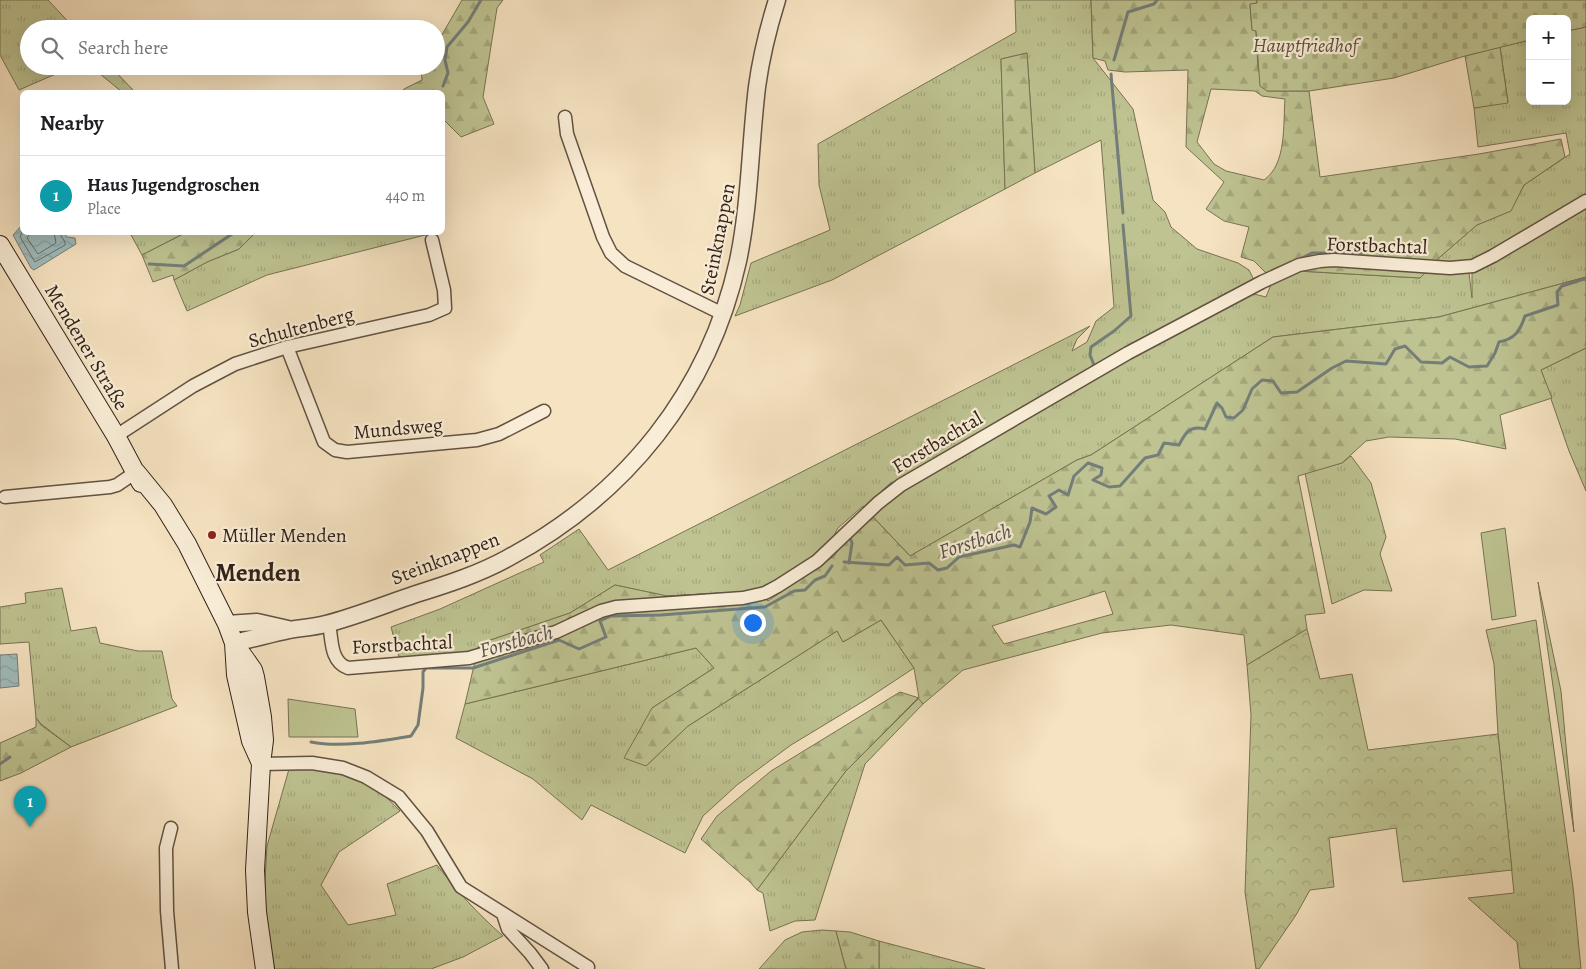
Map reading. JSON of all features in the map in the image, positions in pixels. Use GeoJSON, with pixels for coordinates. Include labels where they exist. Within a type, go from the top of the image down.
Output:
{"type":"FeatureCollection","features":[{"type":"Feature","properties":{"kind":"main road","name":"Mendener Straße"},"geometry":{"type":"LineString","coordinates":[[0,245],[116,436],[136,472],[153,510],[176,550],[204,579],[234,643],[253,670],[258,688],[264,740],[255,870],[257,912],[265,969]]}},
{"type":"Feature","properties":{"kind":"street","name":"Steinknappen"},"geometry":{"type":"LineString","coordinates":[[234,643],[329,623],[476,573],[507,559],[552,533],[590,505],[625,472],[654,439],[678,405],[710,346],[723,314],[738,262],[744,230],[757,87],[766,37],[777,0]]}},
{"type":"Feature","properties":{"kind":"street"},"geometry":{"type":"LineString","coordinates":[[565,117],[567,134],[603,237],[611,253],[625,266],[723,314]]}},
{"type":"Feature","properties":{"kind":"street","name":"Forstbachtal"},"geometry":{"type":"LineString","coordinates":[[329,623],[335,658],[341,666],[355,668],[477,657],[556,632],[601,611],[616,607],[743,598],[764,593],[818,561],[878,503],[901,485],[1087,376],[1262,282],[1299,266],[1320,261],[1359,260],[1450,268],[1473,266],[1586,201]]}},
{"type":"Feature","properties":{"kind":"street","name":"Schultenberg"},"geometry":{"type":"LineString","coordinates":[[116,436],[193,386],[235,364],[287,346],[429,315],[445,308],[444,290],[432,240]]}},
{"type":"Feature","properties":{"kind":"street","name":"Mundsweg"},"geometry":{"type":"LineString","coordinates":[[287,346],[324,442],[335,450],[347,452],[477,440],[499,434],[544,411]]}},
{"type":"Feature","properties":{"kind":"street"},"geometry":{"type":"LineString","coordinates":[[5,497],[110,487],[117,485],[136,472]]}},
{"type":"Feature","properties":{"kind":"street","name":"Steinknappen"},"geometry":{"type":"LineString","coordinates":[[226,624],[257,622],[290,630]]}},
{"type":"Feature","properties":{"kind":"street"},"geometry":{"type":"LineString","coordinates":[[261,764],[312,763],[343,768],[366,777],[399,798],[427,831],[461,887],[588,967]]}},
{"type":"Feature","properties":{"kind":"street"},"geometry":{"type":"LineString","coordinates":[[171,828],[166,848],[167,911],[172,969]]}},
{"type":"Feature","properties":{"kind":"street"},"geometry":{"type":"LineString","coordinates":[[503,914],[508,929],[542,969]]}},
{"type":"Feature","properties":{"kind":"green space"},"geometry":{"type":"Polygon","coordinates":[[[0,0],[48,0],[67,20],[20,20],[20,75],[53,75],[19,90],[0,55],[0,0]]]}},
{"type":"Feature","properties":{"kind":"green space"},"geometry":{"type":"Polygon","coordinates":[[[462,0],[503,0],[497,8],[483,97],[494,124],[461,137],[445,121],[445,90],[403,90],[422,80],[422,75],[445,75],[445,29],[462,0]]]}},
{"type":"Feature","properties":{"kind":"green space"},"geometry":{"type":"Polygon","coordinates":[[[1015,0],[1091,0],[1093,58],[1133,109],[1153,200],[1165,212],[1171,227],[1197,249],[1238,263],[1249,270],[1254,280],[1250,293],[1266,297],[1272,282],[1298,271],[1420,278],[1441,256],[1477,225],[1510,211],[1524,185],[1570,154],[1566,133],[1478,147],[1474,108],[1508,102],[1500,47],[1526,41],[1526,105],[1571,105],[1571,30],[1586,27],[1586,195],[1468,264],[1472,298],[1472,273],[1586,203],[1586,277],[1439,317],[1273,337],[1091,455],[1077,460],[910,556],[863,506],[838,528],[826,550],[759,591],[666,596],[615,585],[570,613],[479,644],[477,654],[399,657],[391,627],[440,609],[544,562],[540,555],[579,529],[608,570],[1090,326],[1077,339],[1072,351],[1087,342],[1096,321],[1114,307],[1101,140],[1035,173],[1027,53],[1001,59],[1005,189],[832,280],[735,316],[740,305],[751,263],[830,230],[819,185],[818,144],[1016,32],[1015,0]]]}},
{"type":"Feature","properties":{"kind":"green space"},"geometry":{"type":"Polygon","coordinates":[[[1091,0],[1257,0],[1257,3],[1250,5],[1252,29],[1256,31],[1258,69],[1267,91],[1309,91],[1320,177],[1479,154],[1561,139],[1565,157],[1524,185],[1511,211],[1477,225],[1441,256],[1420,278],[1298,271],[1267,274],[1254,261],[1241,257],[1249,227],[1224,221],[1206,209],[1224,182],[1186,147],[1188,70],[1125,72],[1108,70],[1105,61],[1093,58],[1091,0]],[[1211,89],[1197,142],[1214,164],[1226,171],[1264,180],[1277,164],[1280,154],[1284,131],[1285,99],[1262,96],[1255,91],[1211,89]]]}},
{"type":"Feature","properties":{"kind":"green space","name":"Hauptfriedhof"},"geometry":{"type":"Polygon","coordinates":[[[1257,0],[1586,0],[1586,27],[1571,30],[1571,15],[1526,15],[1526,41],[1465,56],[1394,78],[1309,91],[1267,91],[1260,86],[1256,31],[1252,30],[1250,4],[1257,3],[1257,0]]]}},
{"type":"Feature","properties":{"kind":"green space"},"geometry":{"type":"Polygon","coordinates":[[[1500,47],[1508,103],[1474,108],[1465,56],[1500,47]]]}},
{"type":"Feature","properties":{"kind":"green space"},"geometry":{"type":"Polygon","coordinates":[[[1027,53],[1035,173],[1005,189],[1001,59],[1027,53]]]}},
{"type":"Feature","properties":{"kind":"green space"},"geometry":{"type":"Polygon","coordinates":[[[101,75],[119,75],[133,90],[120,90],[101,75]]]}},
{"type":"Feature","properties":{"kind":"green space"},"geometry":{"type":"Polygon","coordinates":[[[131,235],[181,235],[142,255],[131,235]]]}},
{"type":"Feature","properties":{"kind":"green space"},"geometry":{"type":"Polygon","coordinates":[[[181,235],[253,235],[239,249],[207,262],[174,280],[173,275],[153,282],[142,255],[181,235]]]}},
{"type":"Feature","properties":{"kind":"green space"},"geometry":{"type":"Polygon","coordinates":[[[253,235],[425,235],[267,275],[187,311],[174,280],[207,262],[239,249],[253,235]]]}},
{"type":"Feature","properties":{"kind":"green space"},"geometry":{"type":"Polygon","coordinates":[[[1586,277],[1586,348],[1541,370],[1552,398],[1500,415],[1506,449],[1455,439],[1389,437],[1366,441],[1342,463],[1298,476],[1325,613],[1305,615],[1307,629],[1247,665],[1244,635],[1171,625],[1102,633],[963,670],[923,704],[918,698],[845,772],[757,890],[701,839],[717,816],[771,771],[900,692],[919,698],[914,668],[881,620],[843,642],[837,631],[688,726],[646,766],[624,758],[652,708],[714,668],[696,648],[465,704],[479,644],[570,613],[615,585],[667,596],[759,591],[768,601],[834,556],[851,533],[872,516],[910,556],[1077,460],[1091,455],[1273,337],[1439,317],[1586,277]],[[1105,591],[992,626],[1004,644],[1113,614],[1105,591]]]}},
{"type":"Feature","properties":{"kind":"green space"},"geometry":{"type":"Polygon","coordinates":[[[1586,348],[1586,491],[1569,451],[1541,370],[1586,348]]]}},
{"type":"Feature","properties":{"kind":"green space"},"geometry":{"type":"Polygon","coordinates":[[[1351,456],[1371,483],[1386,537],[1380,554],[1392,591],[1364,590],[1332,604],[1305,473],[1342,463],[1351,456]]]}},
{"type":"Feature","properties":{"kind":"green space"},"geometry":{"type":"Polygon","coordinates":[[[1505,528],[1516,616],[1492,620],[1481,533],[1505,528]]]}},
{"type":"Feature","properties":{"kind":"green space"},"geometry":{"type":"Polygon","coordinates":[[[1538,582],[1561,691],[1574,832],[1538,582]]]}},
{"type":"Feature","properties":{"kind":"green space"},"geometry":{"type":"Polygon","coordinates":[[[62,588],[71,631],[96,627],[100,643],[138,651],[162,651],[172,699],[177,706],[71,747],[41,724],[36,718],[29,642],[0,644],[0,607],[26,603],[25,593],[62,588]]]}},
{"type":"Feature","properties":{"kind":"green space"},"geometry":{"type":"Polygon","coordinates":[[[881,620],[914,668],[791,745],[737,785],[703,816],[685,853],[591,805],[582,820],[533,779],[456,738],[465,704],[696,648],[714,668],[652,708],[646,766],[688,726],[837,631],[843,642],[881,620]]]}},
{"type":"Feature","properties":{"kind":"green space"},"geometry":{"type":"Polygon","coordinates":[[[1536,620],[1573,887],[1581,969],[1520,969],[1517,942],[1468,898],[1514,893],[1498,734],[1494,664],[1486,630],[1536,620]]]}},
{"type":"Feature","properties":{"kind":"green space"},"geometry":{"type":"Polygon","coordinates":[[[1307,629],[1320,679],[1352,674],[1368,750],[1498,734],[1512,870],[1403,882],[1396,828],[1329,838],[1334,887],[1310,890],[1296,915],[1259,969],[1256,969],[1245,892],[1251,715],[1247,665],[1307,629]]]}},
{"type":"Feature","properties":{"kind":"green space"},"geometry":{"type":"Polygon","coordinates":[[[919,698],[923,704],[865,764],[815,920],[795,921],[770,931],[763,893],[757,890],[845,772],[919,698]]]}},
{"type":"Feature","properties":{"kind":"green space"},"geometry":{"type":"Polygon","coordinates":[[[288,699],[355,709],[358,737],[289,737],[288,699]]]}},
{"type":"Feature","properties":{"kind":"green space"},"geometry":{"type":"Polygon","coordinates":[[[36,718],[41,725],[71,747],[21,773],[0,781],[0,743],[36,727],[36,718]]]}},
{"type":"Feature","properties":{"kind":"green space"},"geometry":{"type":"Polygon","coordinates":[[[297,767],[341,773],[353,777],[377,790],[400,811],[339,852],[321,885],[348,925],[396,915],[387,884],[437,865],[468,902],[503,936],[463,957],[431,969],[275,969],[268,945],[264,898],[267,846],[289,769],[297,767]]]}},
{"type":"Feature","properties":{"kind":"green space"},"geometry":{"type":"Polygon","coordinates":[[[836,931],[846,969],[759,969],[785,940],[802,932],[836,931]]]}},
{"type":"Feature","properties":{"kind":"green space"},"geometry":{"type":"Polygon","coordinates":[[[836,931],[850,932],[879,941],[879,969],[846,969],[836,931]]]}},
{"type":"Feature","properties":{"kind":"green space"},"geometry":{"type":"Polygon","coordinates":[[[879,941],[985,969],[879,969],[879,941]]]}},
{"type":"Feature","properties":{"kind":"water"},"geometry":{"type":"Polygon","coordinates":[[[20,227],[20,235],[66,235],[75,238],[76,244],[34,270],[31,268],[13,235],[20,227]]]}},
{"type":"Feature","properties":{"kind":"water"},"geometry":{"type":"Polygon","coordinates":[[[17,654],[19,686],[0,688],[0,655],[17,654]]]}},
{"type":"Feature","properties":{"kind":"waterway"},"geometry":{"type":"LineString","coordinates":[[443,86],[448,73],[445,60],[447,47],[468,22],[481,0]]}},
{"type":"Feature","properties":{"kind":"waterway"},"geometry":{"type":"LineString","coordinates":[[1114,60],[1128,12],[1154,4],[1157,0]]}},
{"type":"Feature","properties":{"kind":"waterway"},"geometry":{"type":"LineString","coordinates":[[1111,74],[1123,213]]}},
{"type":"Feature","properties":{"kind":"waterway"},"geometry":{"type":"LineString","coordinates":[[1092,367],[1094,365],[1090,355],[1091,347],[1131,316],[1123,225]]}},
{"type":"Feature","properties":{"kind":"waterway"},"geometry":{"type":"LineString","coordinates":[[149,264],[184,266],[230,235]]}},
{"type":"Feature","properties":{"kind":"waterway"},"geometry":{"type":"LineString","coordinates":[[1298,260],[1312,253],[1366,253]]}},
{"type":"Feature","properties":{"kind":"waterway","name":"Forstbach"},"geometry":{"type":"LineString","coordinates":[[844,562],[889,565],[897,557],[905,565],[929,563],[938,570],[947,568],[959,557],[1014,545],[1020,547],[1030,522],[1032,508],[1046,514],[1056,507],[1049,496],[1059,490],[1068,495],[1074,476],[1088,463],[1102,468],[1101,475],[1093,480],[1109,487],[1120,486],[1145,458],[1158,455],[1164,443],[1179,445],[1183,437],[1192,429],[1205,429],[1217,403],[1222,408],[1226,417],[1234,418],[1243,410],[1252,389],[1262,380],[1273,381],[1281,393],[1297,392],[1332,368],[1346,361],[1386,364],[1395,349],[1405,346],[1421,362],[1442,363],[1450,357],[1469,367],[1487,366],[1499,342],[1509,339],[1516,334],[1525,316],[1558,305],[1557,292],[1562,286],[1586,280]]}},
{"type":"Feature","properties":{"kind":"waterway"},"geometry":{"type":"LineString","coordinates":[[883,491],[892,483]]}},
{"type":"Feature","properties":{"kind":"waterway"},"geometry":{"type":"LineString","coordinates":[[849,563],[852,543],[850,538]]}},
{"type":"Feature","properties":{"kind":"waterway","name":"Forstbach"},"geometry":{"type":"LineString","coordinates":[[311,742],[348,744],[411,736],[418,725],[423,688],[423,672],[426,668],[473,668],[559,640],[579,649],[606,637],[600,621],[611,616],[661,615],[765,607],[794,591],[805,590],[815,580],[825,576],[832,566]]}},
{"type":"Feature","properties":{"kind":"waterway","name":"Forstbach"},"geometry":{"type":"LineString","coordinates":[[0,764],[10,757]]}},
{"type":"Feature","properties":{"kind":"place","name":"Müller Menden"},"geometry":{"type":"Point","coordinates":[212,535]}},
{"type":"Feature","properties":{"kind":"place","name":"Haus Jugendgroschen"},"geometry":{"type":"Point","coordinates":[30,827]}},
{"type":"Feature","properties":{"kind":"district","name":"Menden"},"geometry":{"type":"Point","coordinates":[258,572]}}]}
